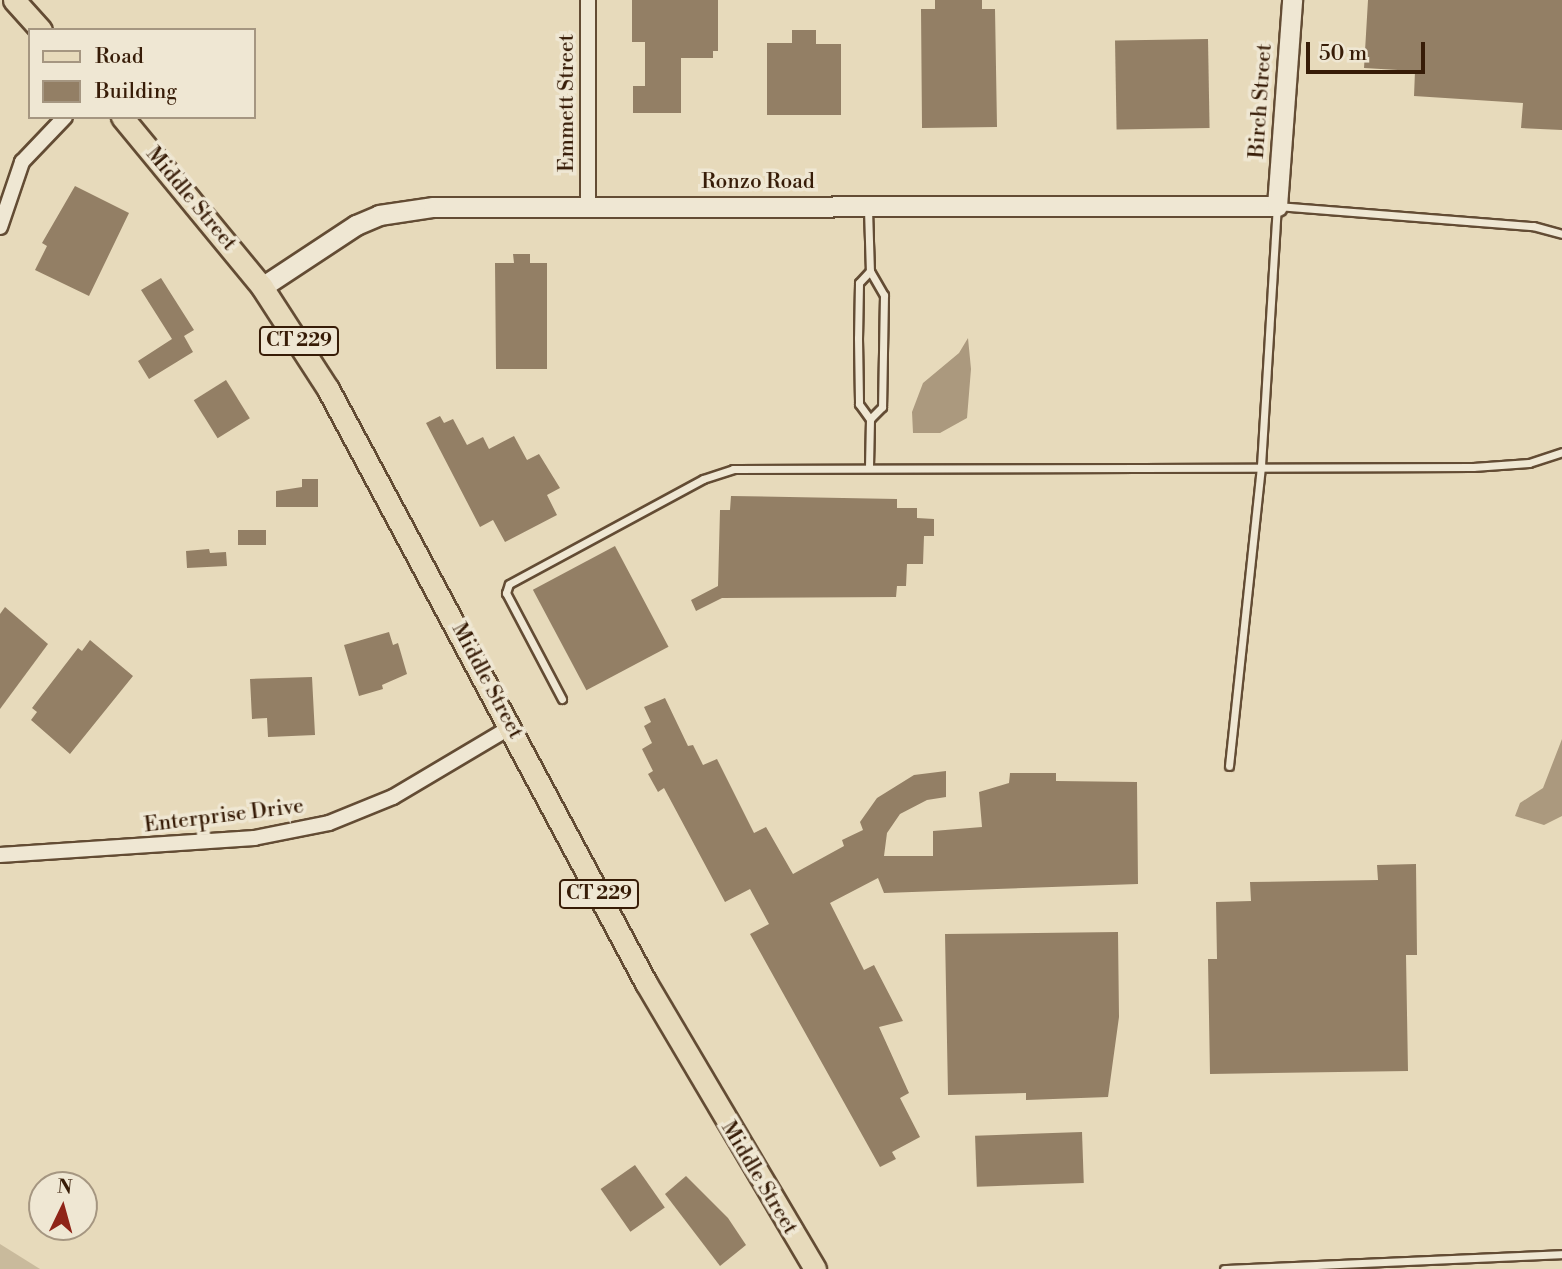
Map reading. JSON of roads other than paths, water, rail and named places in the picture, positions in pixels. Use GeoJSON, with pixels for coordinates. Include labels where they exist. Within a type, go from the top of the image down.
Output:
{"type":"FeatureCollection","features":[{"type":"Feature","properties":{"kind":"main road"},"geometry":{"type":"LineString","coordinates":[[14,0],[39,28]]}},
{"type":"Feature","properties":{"kind":"main road","name":"Birch Street"},"geometry":{"type":"LineString","coordinates":[[1277,206],[1292,0]]}},
{"type":"Feature","properties":{"kind":"main road","name":"Middle Street"},"geometry":{"type":"LineString","coordinates":[[123,119],[262,287],[346,419],[651,993],[815,1269]]}},
{"type":"Feature","properties":{"kind":"main road","name":"Ronzo Road"},"geometry":{"type":"LineString","coordinates":[[262,287],[330,240],[379,215],[433,206],[1277,206]]}},
{"type":"Feature","properties":{"kind":"street","name":"Emmett Street"},"geometry":{"type":"LineString","coordinates":[[588,0],[588,205]]}},
{"type":"Feature","properties":{"kind":"street"},"geometry":{"type":"LineString","coordinates":[[0,227],[22,162],[63,119]]}},
{"type":"Feature","properties":{"kind":"street","name":"Enterprise Drive"},"geometry":{"type":"LineString","coordinates":[[0,855],[254,838],[328,823],[393,797],[486,746],[511,727]]}},
{"type":"Feature","properties":{"kind":"lane"},"geometry":{"type":"LineString","coordinates":[[867,204],[870,271],[884,295],[882,407],[870,419]]}},
{"type":"Feature","properties":{"kind":"lane"},"geometry":{"type":"LineString","coordinates":[[1229,766],[1261,466],[1277,206],[1533,226],[1562,234]]}},
{"type":"Feature","properties":{"kind":"lane"},"geometry":{"type":"LineString","coordinates":[[869,468],[870,419],[859,404],[858,338],[859,283],[870,271]]}},
{"type":"Feature","properties":{"kind":"lane"},"geometry":{"type":"LineString","coordinates":[[562,699],[506,593],[509,584],[703,479],[733,469],[1511,466],[1562,452]]}},
{"type":"Feature","properties":{"kind":"lane"},"geometry":{"type":"LineString","coordinates":[[1224,1269],[1562,1254]]}}]}
